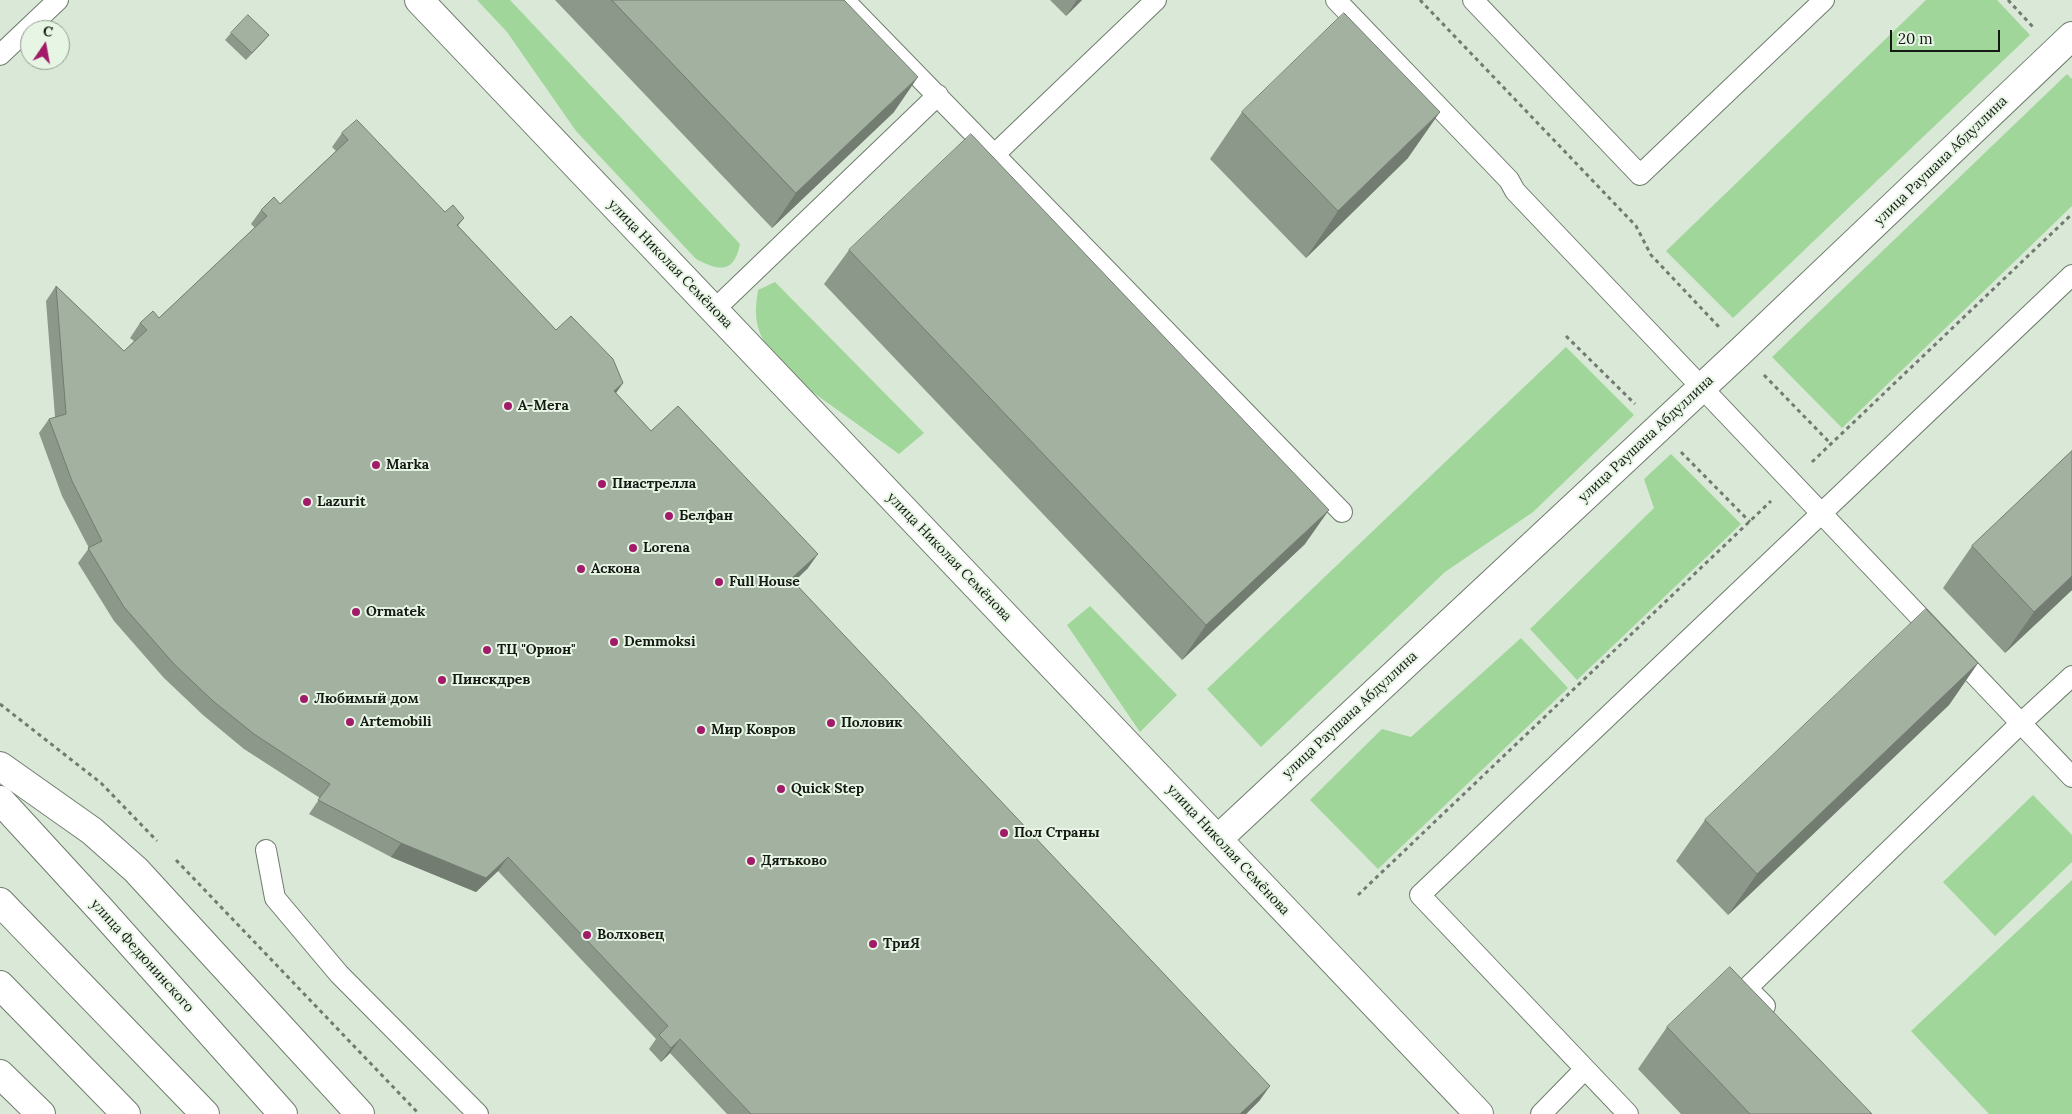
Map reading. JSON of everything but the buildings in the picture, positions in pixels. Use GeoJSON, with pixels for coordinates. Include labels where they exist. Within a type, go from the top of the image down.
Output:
{"type":"FeatureCollection","features":[{"type":"Feature","properties":{"kind":"main road","name":"улица Николая Семёнова"},"geometry":{"type":"LineString","coordinates":[[419,0],[1479,1114]]}},
{"type":"Feature","properties":{"kind":"main road","name":"улица Раушана Абдуллина"},"geometry":{"type":"LineString","coordinates":[[1218,839],[1741,351],[2072,36]]}},
{"type":"Feature","properties":{"kind":"main road"},"geometry":{"type":"LineString","coordinates":[[0,766],[92,831],[136,870],[360,1114]]}},
{"type":"Feature","properties":{"kind":"main road","name":"улица Федюнинского"},"geometry":{"type":"LineString","coordinates":[[0,800],[283,1114]]}},
{"type":"Feature","properties":{"kind":"main road"},"geometry":{"type":"LineString","coordinates":[[0,902],[205,1114]]}},
{"type":"Feature","properties":{"kind":"main road"},"geometry":{"type":"LineString","coordinates":[[0,985],[126,1114]]}},
{"type":"Feature","properties":{"kind":"main road"},"geometry":{"type":"LineString","coordinates":[[0,1074],[41,1114]]}},
{"type":"Feature","properties":{"kind":"lane"},"geometry":{"type":"LineString","coordinates":[[0,55],[58,0]]}},
{"type":"Feature","properties":{"kind":"lane"},"geometry":{"type":"LineString","coordinates":[[844,0],[1342,512]]}},
{"type":"Feature","properties":{"kind":"lane"},"geometry":{"type":"LineString","coordinates":[[995,154],[1156,0]]}},
{"type":"Feature","properties":{"kind":"lane"},"geometry":{"type":"LineString","coordinates":[[1336,0],[1509,180],[1516,190],[2072,777]]}},
{"type":"Feature","properties":{"kind":"lane"},"geometry":{"type":"LineString","coordinates":[[1473,0],[1640,175],[1824,0]]}},
{"type":"Feature","properties":{"kind":"lane"},"geometry":{"type":"LineString","coordinates":[[714,310],[938,95]]}},
{"type":"Feature","properties":{"kind":"lane"},"geometry":{"type":"LineString","coordinates":[[1628,1114],[1420,895],[2072,275]]}},
{"type":"Feature","properties":{"kind":"lane"},"geometry":{"type":"LineString","coordinates":[[1774,1016],[1747,988],[2072,676]]}},
{"type":"Feature","properties":{"kind":"lane"},"geometry":{"type":"LineString","coordinates":[[266,850],[275,898],[339,974],[478,1114]]}},
{"type":"Feature","properties":{"kind":"lane"},"geometry":{"type":"LineString","coordinates":[[1541,1114],[1585,1069]]}},
{"type":"Feature","properties":{"kind":"path"},"geometry":{"type":"LineString","coordinates":[[1420,0],[1636,226],[1651,254],[1831,444]]}},
{"type":"Feature","properties":{"kind":"path"},"geometry":{"type":"LineString","coordinates":[[1358,895],[2072,214]]}},
{"type":"Feature","properties":{"kind":"green space"},"geometry":{"type":"Polygon","coordinates":[[[477,0],[510,0],[740,244],[734,261],[730,265],[724,267],[712,266],[696,259],[576,131],[507,32],[477,0]]]}},
{"type":"Feature","properties":{"kind":"green space"},"geometry":{"type":"Polygon","coordinates":[[[1926,0],[1997,0],[2030,35],[1733,318],[1666,251],[1926,0]]]}},
{"type":"Feature","properties":{"kind":"green space"},"geometry":{"type":"Polygon","coordinates":[[[2067,74],[2072,79],[2072,206],[1842,428],[1772,357],[2067,74]]]}},
{"type":"Feature","properties":{"kind":"green space"},"geometry":{"type":"Polygon","coordinates":[[[775,282],[924,433],[899,454],[811,391],[764,341],[758,329],[756,310],[758,290],[775,282]]]}},
{"type":"Feature","properties":{"kind":"green space"},"geometry":{"type":"Polygon","coordinates":[[[1566,347],[1634,415],[1533,512],[1445,572],[1261,747],[1207,689],[1566,347]]]}},
{"type":"Feature","properties":{"kind":"green space"},"geometry":{"type":"Polygon","coordinates":[[[1671,454],[1741,524],[1577,680],[1530,629],[1654,508],[1644,479],[1671,454]]]}},
{"type":"Feature","properties":{"kind":"green space"},"geometry":{"type":"Polygon","coordinates":[[[1090,606],[1177,695],[1140,732],[1067,625],[1090,606]]]}},
{"type":"Feature","properties":{"kind":"green space"},"geometry":{"type":"Polygon","coordinates":[[[1521,638],[1568,688],[1378,869],[1310,800],[1382,729],[1411,737],[1521,638]]]}},
{"type":"Feature","properties":{"kind":"green space"},"geometry":{"type":"Polygon","coordinates":[[[2033,795],[2072,835],[2072,862],[1995,936],[1943,882],[2033,795]]]}},
{"type":"Feature","properties":{"kind":"green space"},"geometry":{"type":"Polygon","coordinates":[[[2072,880],[2072,1114],[1989,1114],[1911,1031],[2072,880]]]}},
{"type":"Feature","properties":{"kind":"place","name":"А-Мега"},"geometry":{"type":"Point","coordinates":[508,406]}},
{"type":"Feature","properties":{"kind":"place","name":"Marka"},"geometry":{"type":"Point","coordinates":[376,465]}},
{"type":"Feature","properties":{"kind":"place","name":"Пиастрелла"},"geometry":{"type":"Point","coordinates":[602,484]}},
{"type":"Feature","properties":{"kind":"place","name":"Lazurit"},"geometry":{"type":"Point","coordinates":[307,502]}},
{"type":"Feature","properties":{"kind":"place","name":"Белфан"},"geometry":{"type":"Point","coordinates":[669,516]}},
{"type":"Feature","properties":{"kind":"place","name":"Lorena"},"geometry":{"type":"Point","coordinates":[633,548]}},
{"type":"Feature","properties":{"kind":"place","name":"Аскона"},"geometry":{"type":"Point","coordinates":[581,569]}},
{"type":"Feature","properties":{"kind":"place","name":"Full House"},"geometry":{"type":"Point","coordinates":[719,582]}},
{"type":"Feature","properties":{"kind":"place","name":"Ormatek"},"geometry":{"type":"Point","coordinates":[356,612]}},
{"type":"Feature","properties":{"kind":"place","name":"Demmoksi"},"geometry":{"type":"Point","coordinates":[614,642]}},
{"type":"Feature","properties":{"kind":"place","name":"ТЦ \"Орион\""},"geometry":{"type":"Point","coordinates":[487,650]}},
{"type":"Feature","properties":{"kind":"place","name":"Пинскдрев"},"geometry":{"type":"Point","coordinates":[442,680]}},
{"type":"Feature","properties":{"kind":"place","name":"Любимый дом"},"geometry":{"type":"Point","coordinates":[304,699]}},
{"type":"Feature","properties":{"kind":"place","name":"Artemobili"},"geometry":{"type":"Point","coordinates":[350,722]}},
{"type":"Feature","properties":{"kind":"place","name":"Половик"},"geometry":{"type":"Point","coordinates":[831,723]}},
{"type":"Feature","properties":{"kind":"place","name":"Мир Ковров"},"geometry":{"type":"Point","coordinates":[701,730]}},
{"type":"Feature","properties":{"kind":"place","name":"Quick Step"},"geometry":{"type":"Point","coordinates":[781,789]}},
{"type":"Feature","properties":{"kind":"place","name":"Пол Страны"},"geometry":{"type":"Point","coordinates":[1004,833]}},
{"type":"Feature","properties":{"kind":"place","name":"Дятьково"},"geometry":{"type":"Point","coordinates":[751,861]}},
{"type":"Feature","properties":{"kind":"place","name":"Волховец"},"geometry":{"type":"Point","coordinates":[587,935]}},
{"type":"Feature","properties":{"kind":"place","name":"ТриЯ"},"geometry":{"type":"Point","coordinates":[873,944]}}]}
